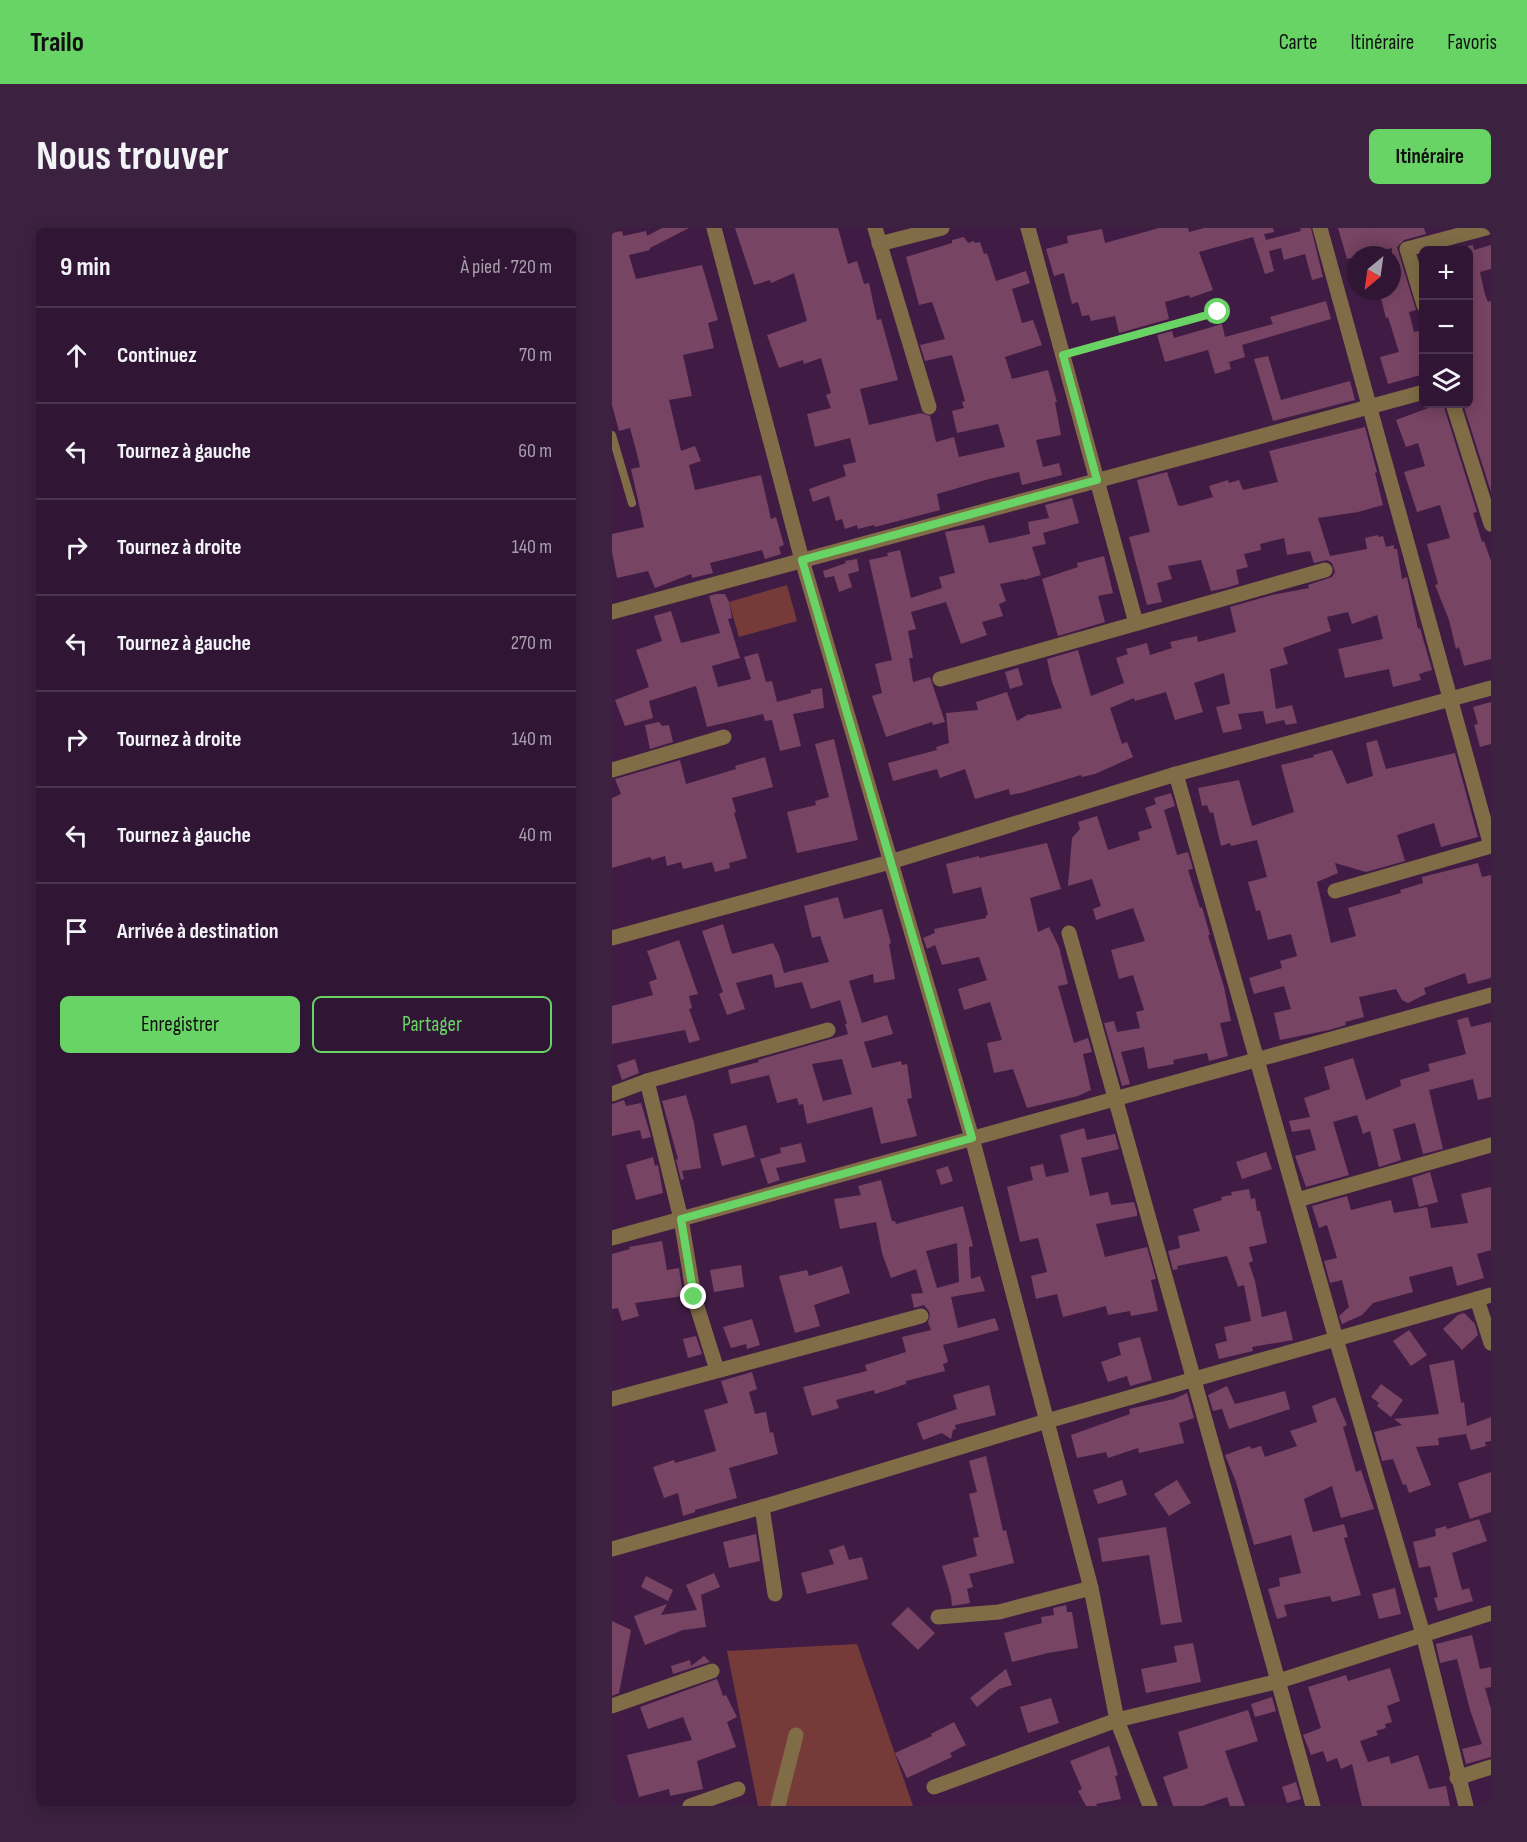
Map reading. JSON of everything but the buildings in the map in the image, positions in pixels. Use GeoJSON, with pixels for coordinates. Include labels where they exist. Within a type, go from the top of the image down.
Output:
{"type":"FeatureCollection","features":[{"type":"Feature","properties":{"kind":"street"},"geometry":{"type":"LineString","coordinates":[[714,228],[802,560],[972,1138],[1091,1588],[1118,1720],[1150,1806]]}},
{"type":"Feature","properties":{"kind":"street"},"geometry":{"type":"LineString","coordinates":[[874,228],[929,407]]}},
{"type":"Feature","properties":{"kind":"street"},"geometry":{"type":"LineString","coordinates":[[879,244],[942,228]]}},
{"type":"Feature","properties":{"kind":"street"},"geometry":{"type":"LineString","coordinates":[[1028,228],[1136,623]]}},
{"type":"Feature","properties":{"kind":"street"},"geometry":{"type":"LineString","coordinates":[[1320,228],[1491,846],[1335,891]]}},
{"type":"Feature","properties":{"kind":"street"},"geometry":{"type":"LineString","coordinates":[[1422,300],[1407,249],[1486,228]]}},
{"type":"Feature","properties":{"kind":"street"},"geometry":{"type":"LineString","coordinates":[[612,612],[1419,394]]}},
{"type":"Feature","properties":{"kind":"street"},"geometry":{"type":"LineString","coordinates":[[1454,408],[1491,524]]}},
{"type":"Feature","properties":{"kind":"street"},"geometry":{"type":"LineString","coordinates":[[940,679],[1325,570]]}},
{"type":"Feature","properties":{"kind":"street"},"geometry":{"type":"LineString","coordinates":[[612,938],[890,862],[1176,774],[1491,688]]}},
{"type":"Feature","properties":{"kind":"street"},"geometry":{"type":"LineString","coordinates":[[612,770],[724,737]]}},
{"type":"Feature","properties":{"kind":"street"},"geometry":{"type":"LineString","coordinates":[[1176,774],[1336,1339],[1423,1634],[1457,1778],[1466,1806]]}},
{"type":"Feature","properties":{"kind":"street"},"geometry":{"type":"LineString","coordinates":[[1069,933],[1117,1098],[1313,1806]]}},
{"type":"Feature","properties":{"kind":"street"},"geometry":{"type":"LineString","coordinates":[[612,1238],[1491,995]]}},
{"type":"Feature","properties":{"kind":"street"},"geometry":{"type":"LineString","coordinates":[[612,1095],[647,1081],[828,1030]]}},
{"type":"Feature","properties":{"kind":"street"},"geometry":{"type":"LineString","coordinates":[[647,1081],[681,1219],[694,1297],[717,1370]]}},
{"type":"Feature","properties":{"kind":"street"},"geometry":{"type":"LineString","coordinates":[[1297,1200],[1491,1145]]}},
{"type":"Feature","properties":{"kind":"street"},"geometry":{"type":"LineString","coordinates":[[612,1549],[762,1507],[1047,1421],[1484,1297],[1491,1343]]}},
{"type":"Feature","properties":{"kind":"street"},"geometry":{"type":"LineString","coordinates":[[612,1399],[921,1316]]}},
{"type":"Feature","properties":{"kind":"street"},"geometry":{"type":"LineString","coordinates":[[762,1507],[775,1594]]}},
{"type":"Feature","properties":{"kind":"street"},"geometry":{"type":"LineString","coordinates":[[938,1617],[999,1612],[1091,1588]]}},
{"type":"Feature","properties":{"kind":"street"},"geometry":{"type":"LineString","coordinates":[[934,1787],[1118,1720],[1279,1681],[1491,1613]]}},
{"type":"Feature","properties":{"kind":"street"},"geometry":{"type":"LineString","coordinates":[[612,1706],[712,1671]]}},
{"type":"Feature","properties":{"kind":"street"},"geometry":{"type":"LineString","coordinates":[[778,1806],[796,1735]]}},
{"type":"Feature","properties":{"kind":"street"},"geometry":{"type":"LineString","coordinates":[[1457,1778],[1491,1767]]}},
{"type":"Feature","properties":{"kind":"street"},"geometry":{"type":"LineString","coordinates":[[690,1806],[738,1789]]}},
{"type":"Feature","properties":{"kind":"lane"},"geometry":{"type":"LineString","coordinates":[[1063,355],[1218,312]]}},
{"type":"Feature","properties":{"kind":"lane"},"geometry":{"type":"LineString","coordinates":[[612,435],[632,503]]}},
{"type":"Feature","properties":{"kind":"shaded area"},"geometry":{"type":"Polygon","coordinates":[[[787,585],[797,621],[739,637],[729,602],[787,585]]]}},
{"type":"Feature","properties":{"kind":"shaded area"},"geometry":{"type":"Polygon","coordinates":[[[857,1644],[913,1806],[758,1806],[727,1651],[857,1644]]]}},
{"type":"Feature","properties":{"kind":"route"},"geometry":{"type":"LineString","coordinates":[[694,1297],[681,1219],[972,1138],[802,560],[1097,480],[1063,355],[1218,312]]}}]}
